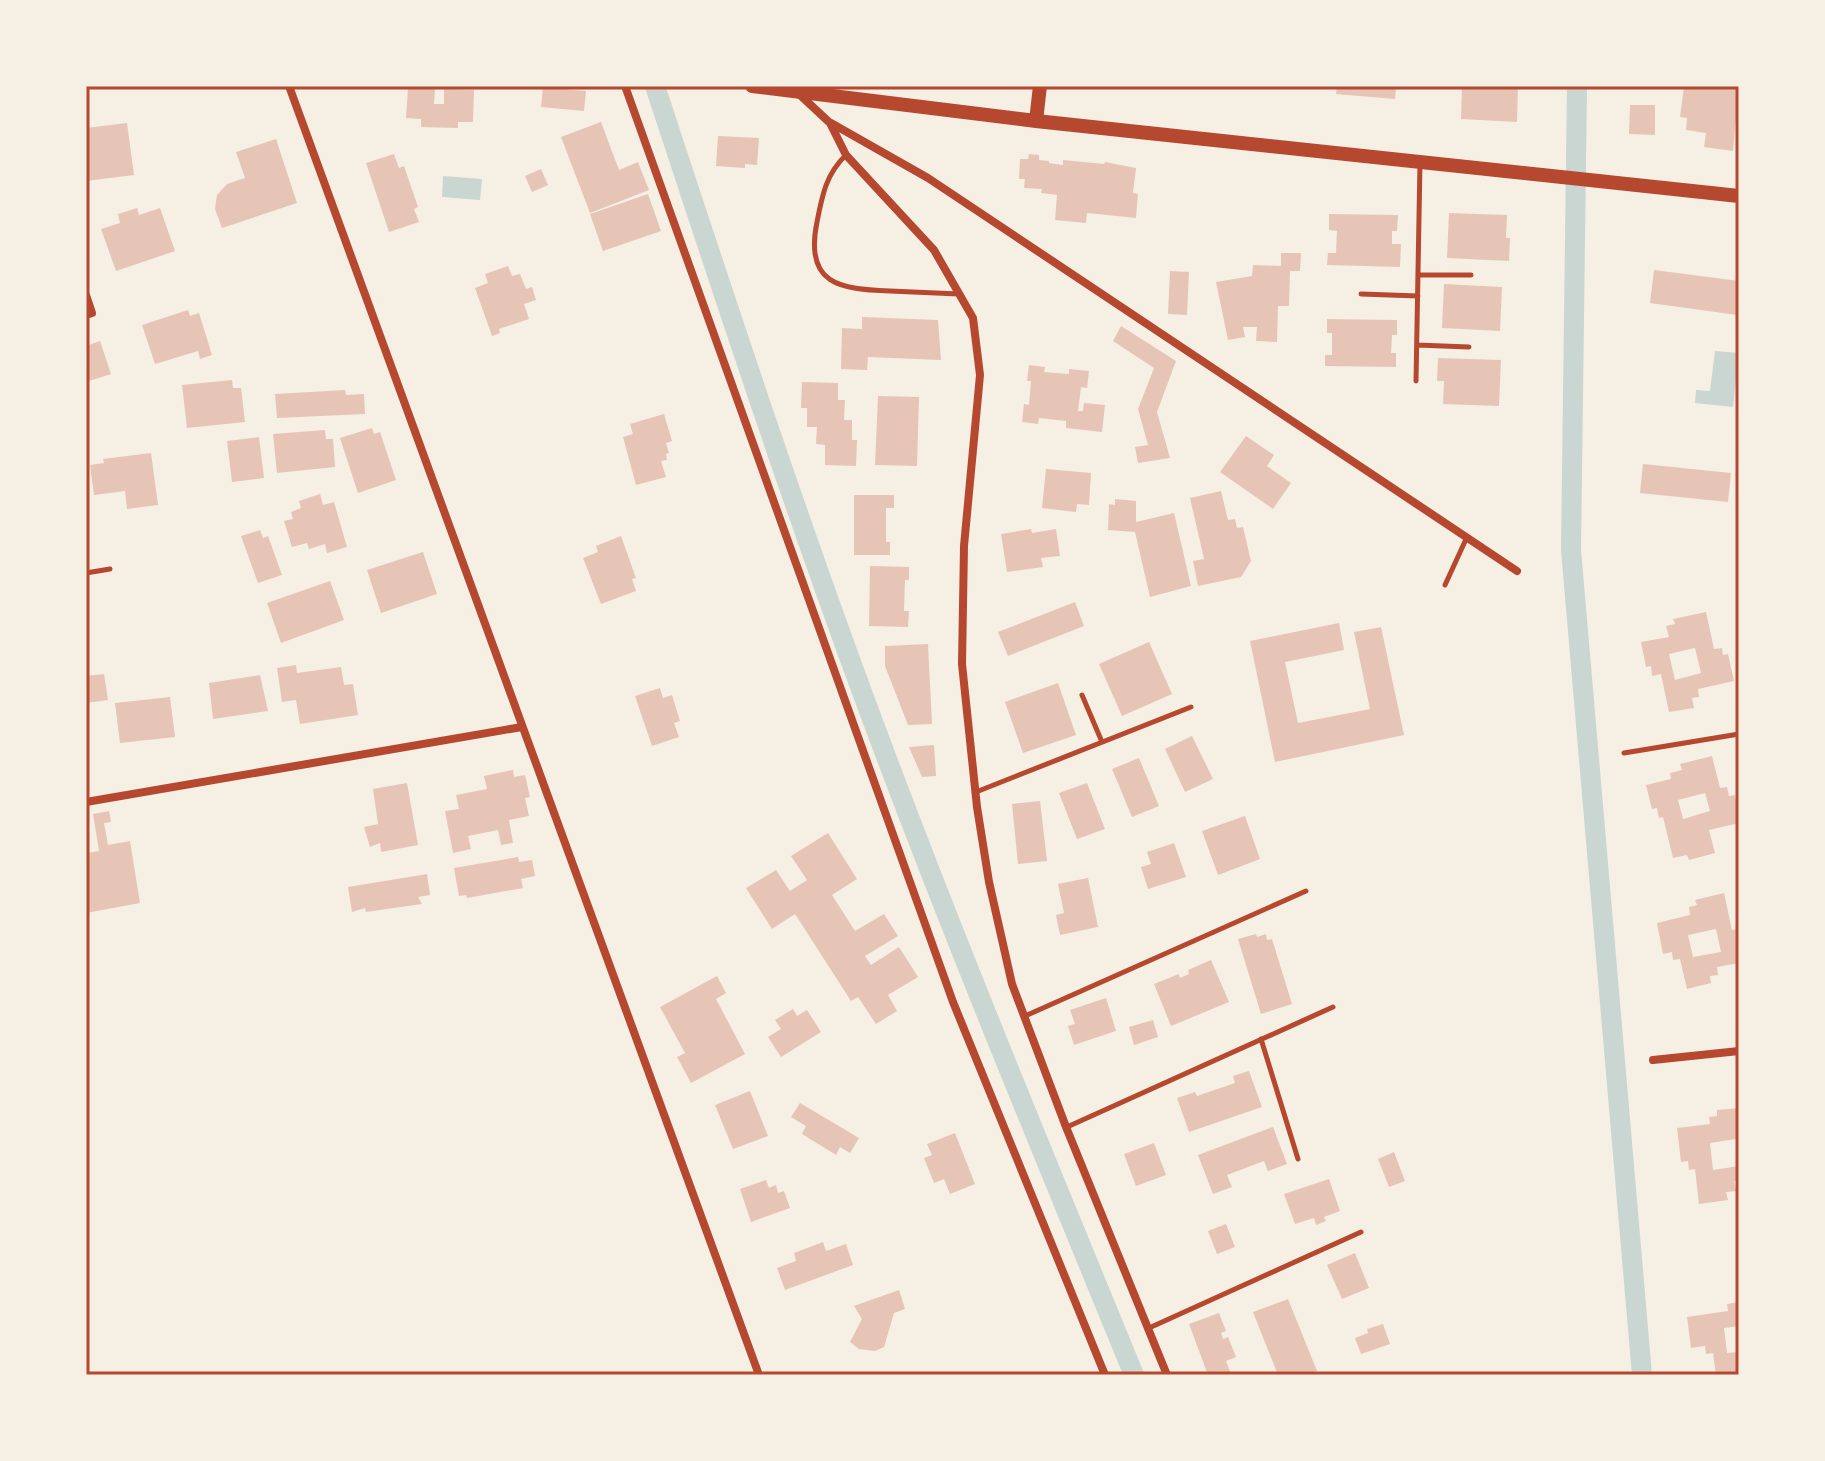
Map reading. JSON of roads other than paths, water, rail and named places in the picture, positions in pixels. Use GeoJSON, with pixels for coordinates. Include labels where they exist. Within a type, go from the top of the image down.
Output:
{"type":"FeatureCollection","features":[{"type":"Feature","properties":{"kind":"street"},"geometry":{"type":"LineString","coordinates":[[289,86],[759,1375]]}},
{"type":"Feature","properties":{"kind":"street"},"geometry":{"type":"LineString","coordinates":[[625,86],[953,1002],[1105,1375]]}},
{"type":"Feature","properties":{"kind":"street"},"geometry":{"type":"LineString","coordinates":[[752,86],[1036,121],[1739,196]]}},
{"type":"Feature","properties":{"kind":"street"},"geometry":{"type":"LineString","coordinates":[[1036,121],[1040,86]]}},
{"type":"Feature","properties":{"kind":"street"},"geometry":{"type":"LineString","coordinates":[[795,91],[830,123],[928,178],[1517,571]]}},
{"type":"Feature","properties":{"kind":"street"},"geometry":{"type":"LineString","coordinates":[[830,123],[846,155],[934,250],[973,318],[980,375],[964,546],[962,664],[989,882],[1012,984],[1066,1127],[1167,1375]]}},
{"type":"Feature","properties":{"kind":"street"},"geometry":{"type":"LineString","coordinates":[[86,295],[92,313],[86,315]]}},
{"type":"Feature","properties":{"kind":"street"},"geometry":{"type":"LineString","coordinates":[[86,802],[522,727]]}},
{"type":"Feature","properties":{"kind":"street"},"geometry":{"type":"LineString","coordinates":[[1653,1060],[1739,1051]]}},
{"type":"Feature","properties":{"kind":"lane"},"geometry":{"type":"LineString","coordinates":[[846,155],[831,172],[824,188],[813,239],[816,262],[823,272],[832,281],[851,289],[959,294]]}},
{"type":"Feature","properties":{"kind":"lane"},"geometry":{"type":"LineString","coordinates":[[1416,381],[1420,162]]}},
{"type":"Feature","properties":{"kind":"lane"},"geometry":{"type":"LineString","coordinates":[[1418,275],[1471,275]]}},
{"type":"Feature","properties":{"kind":"lane"},"geometry":{"type":"LineString","coordinates":[[1361,294],[1418,296]]}},
{"type":"Feature","properties":{"kind":"lane"},"geometry":{"type":"LineString","coordinates":[[1417,345],[1469,347]]}},
{"type":"Feature","properties":{"kind":"lane"},"geometry":{"type":"LineString","coordinates":[[1445,585],[1467,537]]}},
{"type":"Feature","properties":{"kind":"lane"},"geometry":{"type":"LineString","coordinates":[[86,573],[110,569]]}},
{"type":"Feature","properties":{"kind":"lane"},"geometry":{"type":"LineString","coordinates":[[1082,695],[1102,742]]}},
{"type":"Feature","properties":{"kind":"lane"},"geometry":{"type":"LineString","coordinates":[[976,793],[1191,707]]}},
{"type":"Feature","properties":{"kind":"lane"},"geometry":{"type":"LineString","coordinates":[[1624,753],[1739,734]]}},
{"type":"Feature","properties":{"kind":"lane"},"geometry":{"type":"LineString","coordinates":[[1024,1016],[1306,891]]}},
{"type":"Feature","properties":{"kind":"lane"},"geometry":{"type":"LineString","coordinates":[[1066,1127],[1333,1007]]}},
{"type":"Feature","properties":{"kind":"lane"},"geometry":{"type":"LineString","coordinates":[[1261,1039],[1298,1159]]}},
{"type":"Feature","properties":{"kind":"lane"},"geometry":{"type":"LineString","coordinates":[[1148,1329],[1361,1232]]}},
{"type":"Feature","properties":{"kind":"waterway"},"geometry":{"type":"LineString","coordinates":[[655,86],[767,424],[856,676],[977,991],[1134,1375]]}},
{"type":"Feature","properties":{"kind":"waterway"},"geometry":{"type":"LineString","coordinates":[[1577,86],[1571,550],[1642,1375]]}}]}
